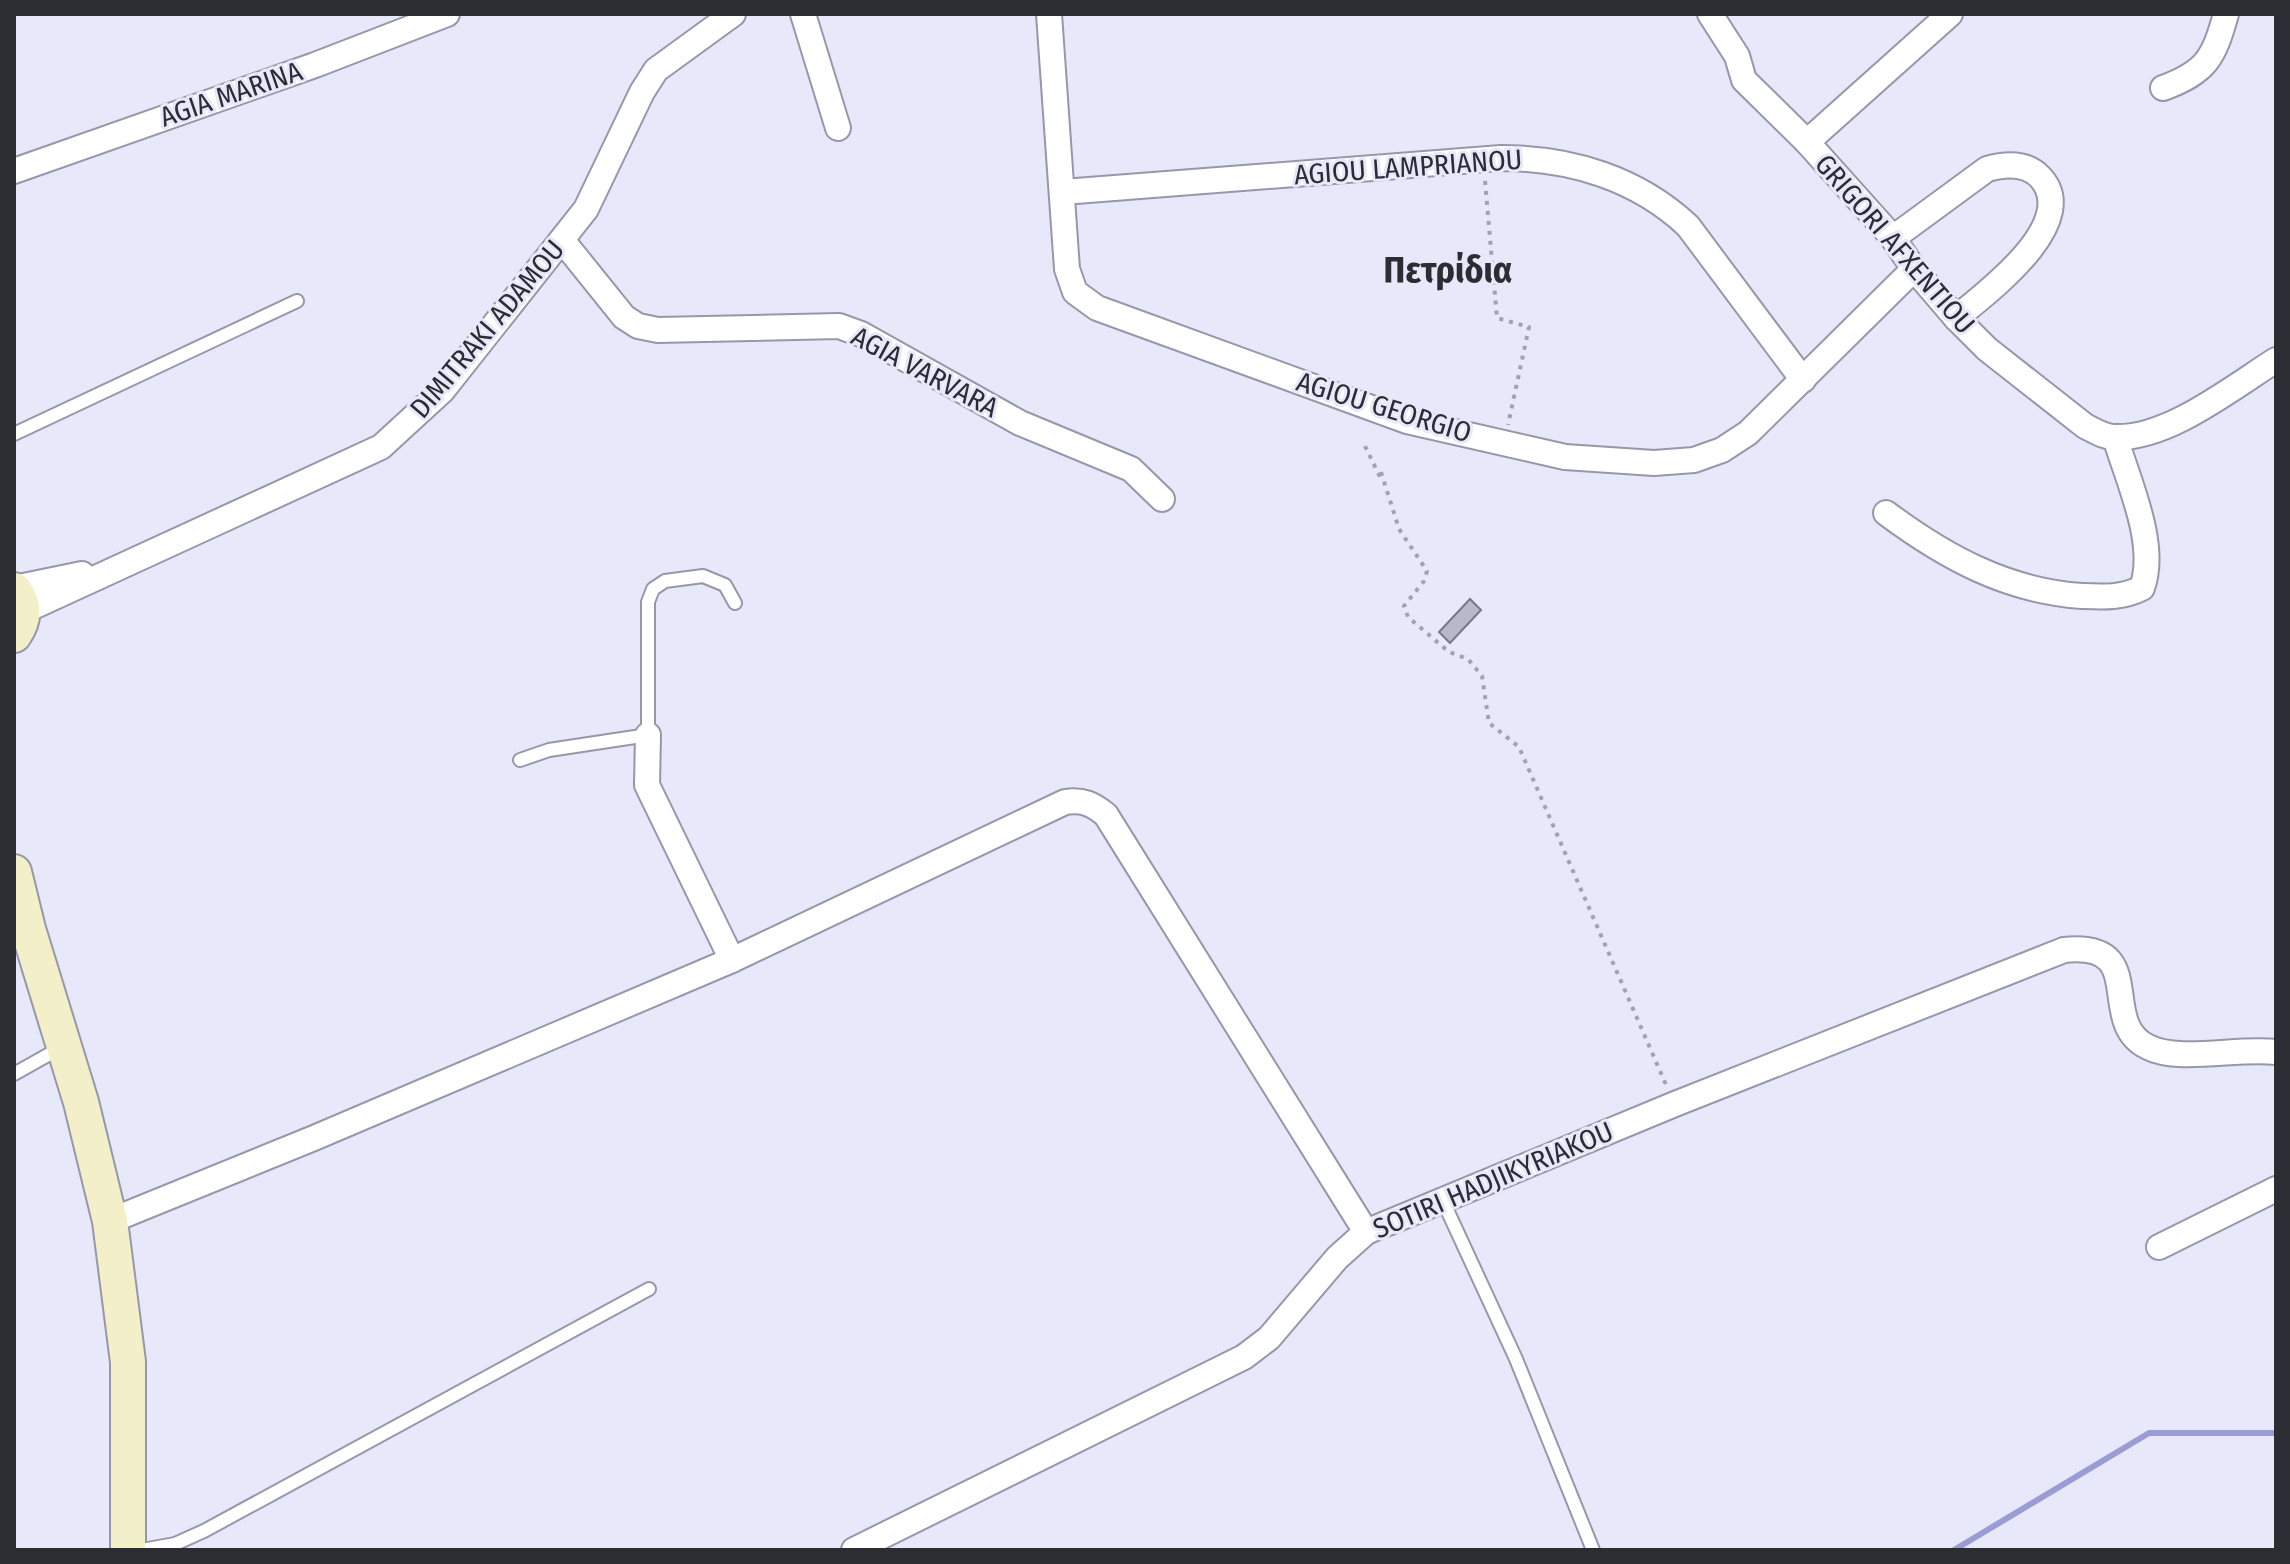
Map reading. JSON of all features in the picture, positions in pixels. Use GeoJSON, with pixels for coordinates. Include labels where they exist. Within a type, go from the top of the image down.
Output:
{"type":"FeatureCollection","features":[{"type":"Feature","properties":{"kind":"main road"},"geometry":{"type":"LineString","coordinates":[[14,872],[110,1221],[128,1362],[128,1550]]}},
{"type":"Feature","properties":{"kind":"street","name":"AGIA MARINA"},"geometry":{"type":"LineString","coordinates":[[14,171],[342,55],[447,14]]}},
{"type":"Feature","properties":{"kind":"street","name":"DIMITRAKI ADAMOU"},"geometry":{"type":"LineString","coordinates":[[16,612],[381,447],[442,391],[586,209],[642,92],[656,70],[733,14]]}},
{"type":"Feature","properties":{"kind":"street"},"geometry":{"type":"LineString","coordinates":[[803,14],[838,128]]}},
{"type":"Feature","properties":{"kind":"street","name":"AGIOU GEORGIO"},"geometry":{"type":"LineString","coordinates":[[1049,14],[1066,257],[1075,292],[1097,308],[1407,421],[1565,457],[1654,463],[1694,460],[1722,450],[1748,433],[1914,269]]}},
{"type":"Feature","properties":{"kind":"street","name":"GRIGORI AFXENTIOU"},"geometry":{"type":"LineString","coordinates":[[1710,14],[1737,56],[1744,80],[1807,142],[1893,238],[1914,269],[1956,318],[2036,390],[2085,426],[2115,437]]}},
{"type":"Feature","properties":{"kind":"street"},"geometry":{"type":"LineString","coordinates":[[1807,142],[1950,14]]}},
{"type":"Feature","properties":{"kind":"street"},"geometry":{"type":"LineString","coordinates":[[2163,88],[2183,81],[2210,61],[2226,14]]}},
{"type":"Feature","properties":{"kind":"street","name":"AGIOU LAMPRIANOU"},"geometry":{"type":"LineString","coordinates":[[1063,192],[1483,159],[1532,158],[1566,163],[1612,177],[1669,208],[1688,226],[1803,380]]}},
{"type":"Feature","properties":{"kind":"street"},"geometry":{"type":"LineString","coordinates":[[1893,238],[1987,169],[2002,165],[2025,167],[2042,178],[2047,186],[2050,208],[2042,232],[2014,270],[1956,318]]}},
{"type":"Feature","properties":{"kind":"street","name":"AGIA VARVARA"},"geometry":{"type":"LineString","coordinates":[[562,240],[618,310],[638,326],[658,330],[839,326],[861,334],[1020,423],[1131,469],[1162,499]]}},
{"type":"Feature","properties":{"kind":"street"},"geometry":{"type":"LineString","coordinates":[[1886,513],[1924,542],[1966,566],[2010,583],[2060,594],[2111,598],[2131,593],[2142,588],[2147,576],[2147,555],[2144,532],[2115,437],[2144,433],[2179,420],[2276,360]]}},
{"type":"Feature","properties":{"kind":"street"},"geometry":{"type":"LineString","coordinates":[[648,735],[647,785],[732,960]]}},
{"type":"Feature","properties":{"kind":"street"},"geometry":{"type":"LineString","coordinates":[[110,1221],[732,960],[1065,802],[1075,800],[1095,806],[1106,815],[1366,1232]]}},
{"type":"Feature","properties":{"kind":"street","name":"SOTIRI HADJIKYRIAKOU"},"geometry":{"type":"LineString","coordinates":[[854,1550],[1244,1357],[1269,1338],[1337,1258],[1366,1232],[1675,1104],[2064,950],[2084,948],[2101,952],[2111,963],[2117,976],[2126,1023],[2133,1036],[2145,1047],[2177,1054],[2276,1052]]}},
{"type":"Feature","properties":{"kind":"street"},"geometry":{"type":"LineString","coordinates":[[2159,1247],[2276,1189]]}},
{"type":"Feature","properties":{"kind":"lane"},"geometry":{"type":"LineString","coordinates":[[14,434],[297,301]]}},
{"type":"Feature","properties":{"kind":"lane"},"geometry":{"type":"LineString","coordinates":[[520,760],[549,750],[648,735],[648,602],[653,589],[665,581],[703,576],[725,585],[735,603]]}},
{"type":"Feature","properties":{"kind":"lane"},"geometry":{"type":"LineString","coordinates":[[14,1074],[64,1046]]}},
{"type":"Feature","properties":{"kind":"lane"},"geometry":{"type":"LineString","coordinates":[[1443,1201],[1516,1359],[1593,1550]]}},
{"type":"Feature","properties":{"kind":"lane"},"geometry":{"type":"LineString","coordinates":[[142,1550],[175,1544],[204,1531],[649,1289]]}},
{"type":"Feature","properties":{"kind":"path"},"geometry":{"type":"LineString","coordinates":[[1483,159],[1497,318],[1529,327],[1504,443]]}},
{"type":"Feature","properties":{"kind":"path"},"geometry":{"type":"LineString","coordinates":[[1365,446],[1377,475],[1384,482]]}},
{"type":"Feature","properties":{"kind":"path"},"geometry":{"type":"LineString","coordinates":[[1381,472],[1399,529],[1427,571],[1424,581],[1404,606],[1408,617],[1449,652],[1468,659],[1482,676],[1489,723],[1519,747],[1675,1104]]}},
{"type":"Feature","properties":{"kind":"building"},"geometry":{"type":"Polygon","coordinates":[[[1470,599],[1481,610],[1450,643],[1439,632],[1470,599]]]}},
{"type":"Feature","properties":{"kind":"waterway"},"geometry":{"type":"LineString","coordinates":[[1954,1550],[2149,1433],[2276,1433]]}},
{"type":"Feature","properties":{"kind":"district","name":"Πετρίδια"},"geometry":{"type":"Point","coordinates":[1448,270]}}]}
